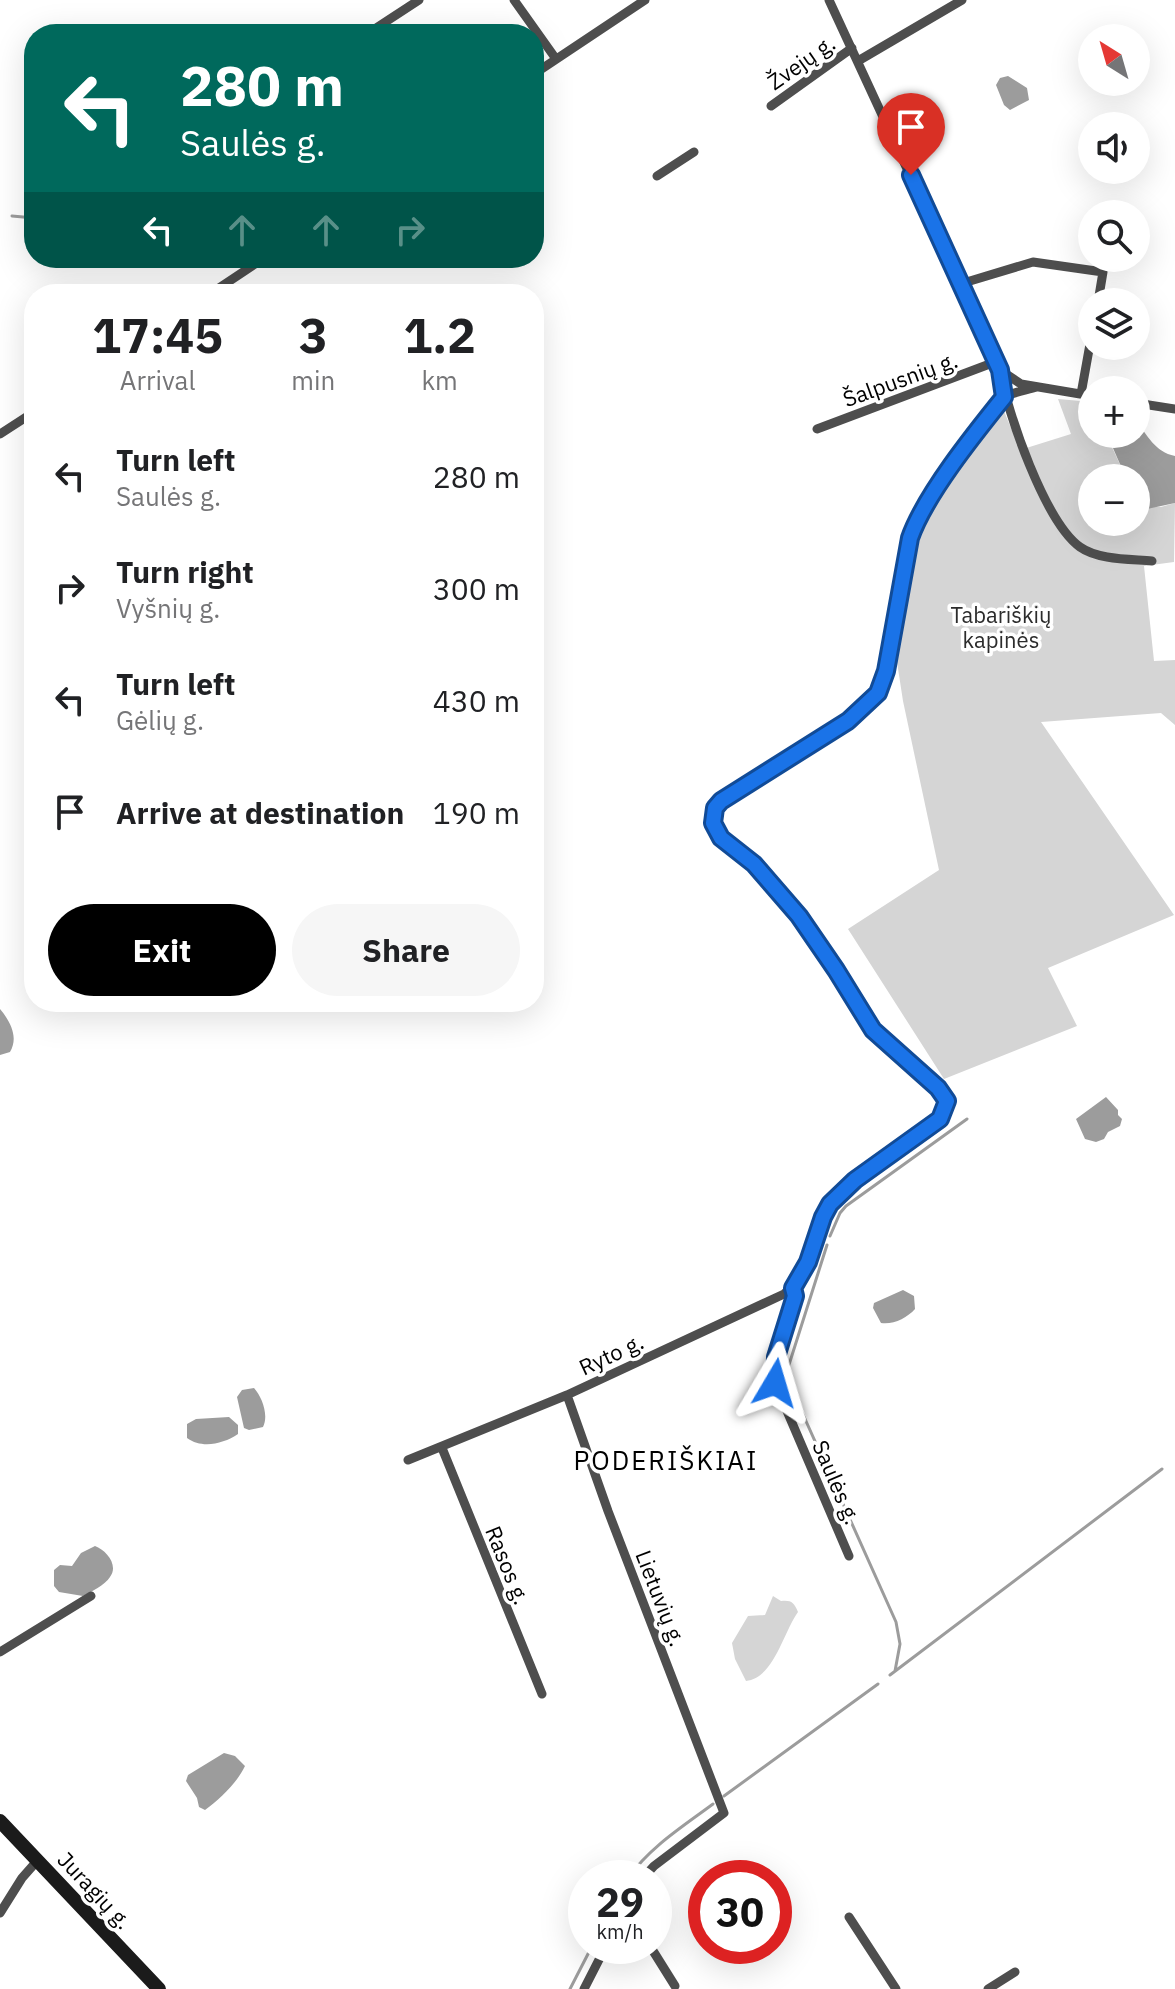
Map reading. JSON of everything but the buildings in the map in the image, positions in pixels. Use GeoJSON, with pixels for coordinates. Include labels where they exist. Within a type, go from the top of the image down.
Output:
{"type":"FeatureCollection","features":[{"type":"Feature","properties":{"kind":"main road","name":"Juragių g."},"geometry":{"type":"LineString","coordinates":[[0,1821],[159,1989]]}},
{"type":"Feature","properties":{"kind":"street"},"geometry":{"type":"LineString","coordinates":[[382,24],[419,0]]}},
{"type":"Feature","properties":{"kind":"street"},"geometry":{"type":"LineString","coordinates":[[514,0],[531,24]]}},
{"type":"Feature","properties":{"kind":"street"},"geometry":{"type":"LineString","coordinates":[[544,67],[645,0]]}},
{"type":"Feature","properties":{"kind":"street"},"geometry":{"type":"LineString","coordinates":[[829,0],[997,366],[1004,397],[1044,497],[1083,550],[1152,561]]}},
{"type":"Feature","properties":{"kind":"street","name":"Žvejų g."},"geometry":{"type":"LineString","coordinates":[[858,61],[962,0]]}},
{"type":"Feature","properties":{"kind":"street"},"geometry":{"type":"LineString","coordinates":[[544,42],[556,59]]}},
{"type":"Feature","properties":{"kind":"street","name":"Žvejų g."},"geometry":{"type":"LineString","coordinates":[[771,106],[852,48]]}},
{"type":"Feature","properties":{"kind":"street"},"geometry":{"type":"LineString","coordinates":[[657,176],[694,152]]}},
{"type":"Feature","properties":{"kind":"street"},"geometry":{"type":"LineString","coordinates":[[960,284],[1033,262],[1043,262],[1103,272],[1100,288]]}},
{"type":"Feature","properties":{"kind":"street"},"geometry":{"type":"LineString","coordinates":[[225,284],[249,268]]}},
{"type":"Feature","properties":{"kind":"street"},"geometry":{"type":"LineString","coordinates":[[997,366],[1021,384],[1078,394]]}},
{"type":"Feature","properties":{"kind":"street","name":"Šalpusnių g."},"geometry":{"type":"LineString","coordinates":[[817,429],[997,366]]}},
{"type":"Feature","properties":{"kind":"street"},"geometry":{"type":"LineString","coordinates":[[1004,397],[1037,387]]}},
{"type":"Feature","properties":{"kind":"street","name":"Saulės g."},"geometry":{"type":"LineString","coordinates":[[849,1556],[775,1383],[776,1357],[795,1296],[793,1288],[808,1262],[830,1204],[855,1180],[940,1119],[947,1101],[938,1088],[873,1030],[799,916],[754,864],[721,838],[712,815],[715,808],[734,791],[848,721],[878,693],[886,671],[915,524],[1004,397]]}},
{"type":"Feature","properties":{"kind":"street"},"geometry":{"type":"LineString","coordinates":[[1150,405],[1175,409]]}},
{"type":"Feature","properties":{"kind":"street"},"geometry":{"type":"LineString","coordinates":[[0,434],[24,418]]}},
{"type":"Feature","properties":{"kind":"street","name":"Ryto g."},"geometry":{"type":"LineString","coordinates":[[408,1460],[567,1395],[793,1288]]}},
{"type":"Feature","properties":{"kind":"street","name":"Lietuvių g."},"geometry":{"type":"LineString","coordinates":[[567,1395],[724,1813],[662,1860]]}},
{"type":"Feature","properties":{"kind":"street","name":"Rasos g."},"geometry":{"type":"LineString","coordinates":[[442,1448],[542,1694]]}},
{"type":"Feature","properties":{"kind":"street"},"geometry":{"type":"LineString","coordinates":[[0,1652],[91,1596]]}},
{"type":"Feature","properties":{"kind":"street"},"geometry":{"type":"LineString","coordinates":[[0,1913],[37,1861]]}},
{"type":"Feature","properties":{"kind":"street"},"geometry":{"type":"LineString","coordinates":[[849,1917],[896,1989]]}},
{"type":"Feature","properties":{"kind":"street"},"geometry":{"type":"LineString","coordinates":[[584,1989],[597,1964]]}},
{"type":"Feature","properties":{"kind":"street"},"geometry":{"type":"LineString","coordinates":[[661,1964],[675,1986]]}},
{"type":"Feature","properties":{"kind":"street"},"geometry":{"type":"LineString","coordinates":[[988,1989],[1015,1972]]}},
{"type":"Feature","properties":{"kind":"green space","name":"Tabariškių kapinės"},"geometry":{"type":"Polygon","coordinates":[[[997,394],[1020,450],[1071,434],[1058,399],[1078,401],[1078,448],[1112,448],[1120,464],[1078,464],[1078,536],[1150,536],[1150,506],[1175,503],[1174,562],[1144,566],[1154,661],[1175,660],[1175,725],[1161,713],[1041,722],[1174,915],[1048,968],[1077,1026],[944,1079],[848,929],[939,870],[895,649],[916,531],[907,523],[997,394]]]}},
{"type":"Feature","properties":{"kind":"green space"},"geometry":{"type":"Polygon","coordinates":[[[773,1596],[792,1602],[798,1612],[771,1663],[756,1678],[746,1681],[735,1659],[732,1643],[748,1616],[765,1615],[773,1596]]]}},
{"type":"Feature","properties":{"kind":"shaded area"},"geometry":{"type":"Polygon","coordinates":[[[1008,76],[1027,88],[1029,100],[1010,110],[1004,105],[996,85],[1000,78],[1008,76]]]}},
{"type":"Feature","properties":{"kind":"shaded area"},"geometry":{"type":"Polygon","coordinates":[[[1150,439],[1157,447],[1175,456],[1175,503],[1150,508],[1150,464],[1120,464],[1113,448],[1150,448],[1150,439]]]}},
{"type":"Feature","properties":{"kind":"shaded area"},"geometry":{"type":"Polygon","coordinates":[[[0,1009],[10,1024],[14,1041],[10,1052],[0,1055],[0,1009]]]}},
{"type":"Feature","properties":{"kind":"shaded area"},"geometry":{"type":"Polygon","coordinates":[[[1106,1097],[1118,1110],[1122,1119],[1120,1126],[1096,1142],[1085,1139],[1076,1119],[1106,1097]]]}},
{"type":"Feature","properties":{"kind":"shaded area"},"geometry":{"type":"Polygon","coordinates":[[[903,1290],[914,1296],[915,1309],[900,1320],[881,1323],[873,1308],[874,1303],[903,1290]]]}},
{"type":"Feature","properties":{"kind":"shaded area"},"geometry":{"type":"Polygon","coordinates":[[[254,1388],[264,1406],[265,1422],[263,1427],[249,1430],[244,1428],[237,1397],[242,1390],[254,1388]]]}},
{"type":"Feature","properties":{"kind":"shaded area"},"geometry":{"type":"Polygon","coordinates":[[[229,1417],[238,1425],[238,1434],[219,1443],[199,1443],[187,1438],[187,1424],[196,1419],[229,1417]]]}},
{"type":"Feature","properties":{"kind":"shaded area"},"geometry":{"type":"Polygon","coordinates":[[[95,1546],[107,1554],[112,1563],[108,1580],[83,1596],[59,1592],[54,1586],[54,1570],[60,1565],[72,1566],[81,1553],[95,1546]]]}},
{"type":"Feature","properties":{"kind":"shaded area"},"geometry":{"type":"Polygon","coordinates":[[[224,1753],[235,1756],[245,1766],[228,1790],[205,1810],[199,1807],[186,1781],[188,1775],[224,1753]]]}},
{"type":"Feature","properties":{"kind":"waterway"},"geometry":{"type":"LineString","coordinates":[[12,216],[24,217]]}},
{"type":"Feature","properties":{"kind":"waterway"},"geometry":{"type":"LineString","coordinates":[[830,1236],[846,1206],[967,1119]]}},
{"type":"Feature","properties":{"kind":"waterway"},"geometry":{"type":"LineString","coordinates":[[827,1245],[787,1371],[788,1381],[896,1622],[900,1644],[895,1671]]}},
{"type":"Feature","properties":{"kind":"waterway"},"geometry":{"type":"LineString","coordinates":[[890,1675],[1162,1469]]}},
{"type":"Feature","properties":{"kind":"waterway"},"geometry":{"type":"LineString","coordinates":[[724,1796],[878,1684]]}},
{"type":"Feature","properties":{"kind":"waterway"},"geometry":{"type":"LineString","coordinates":[[644,1860],[678,1829],[713,1804]]}},
{"type":"Feature","properties":{"kind":"waterway"},"geometry":{"type":"LineString","coordinates":[[570,1989],[583,1964]]}},
{"type":"Feature","properties":{"kind":"district","name":"PODERIŠKIAI"},"geometry":{"type":"Point","coordinates":[666,1460]}},
{"type":"Feature","properties":{"kind":"route"},"geometry":{"type":"LineString","coordinates":[[775,1383],[776,1357],[795,1296],[793,1288],[808,1262],[830,1204],[855,1180],[931,1128],[946,1111],[944,1095],[873,1030],[799,916],[754,864],[721,838],[712,815],[721,801],[734,791],[848,721],[878,693],[884,682],[915,524],[1004,397],[1000,370],[911,175]]}}]}
